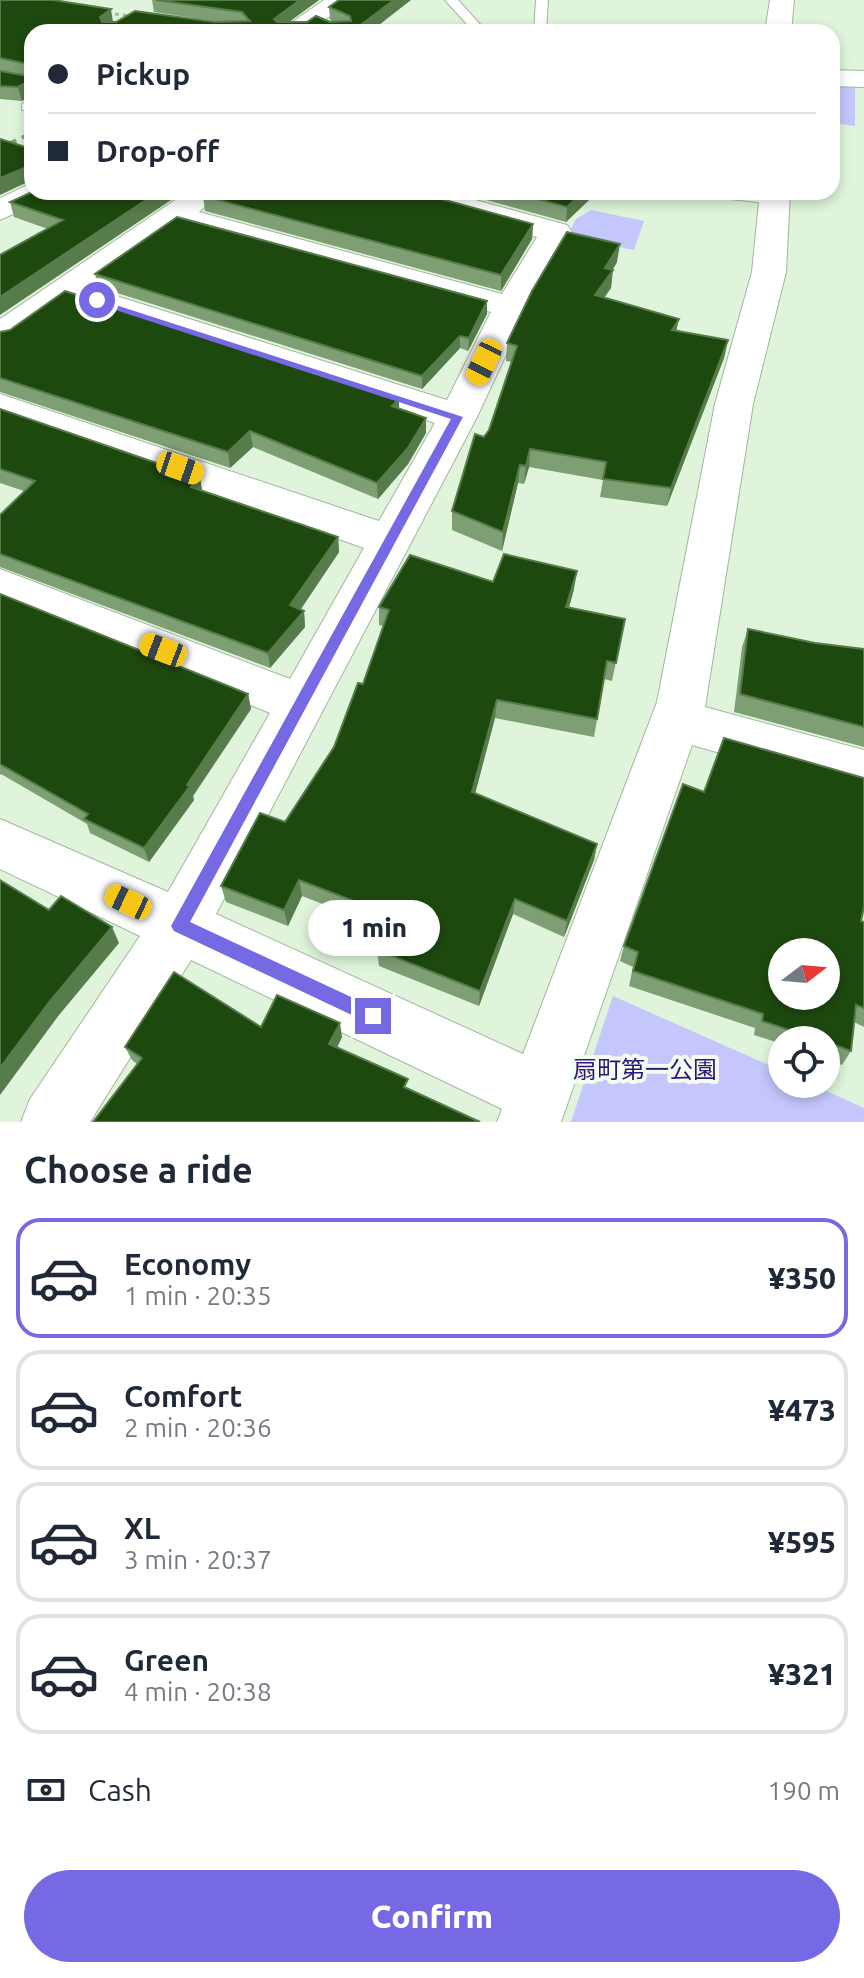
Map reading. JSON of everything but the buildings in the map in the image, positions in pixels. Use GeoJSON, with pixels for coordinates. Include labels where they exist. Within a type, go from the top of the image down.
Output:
{"type":"FeatureCollection","features":[{"type":"Feature","properties":{"kind":"street"},"geometry":{"type":"LineString","coordinates":[[313,24],[340,0]]}},
{"type":"Feature","properties":{"kind":"street"},"geometry":{"type":"LineString","coordinates":[[779,24],[782,0]]}},
{"type":"Feature","properties":{"kind":"street"},"geometry":{"type":"LineString","coordinates":[[840,78],[864,79]]}},
{"type":"Feature","properties":{"kind":"street"},"geometry":{"type":"LineString","coordinates":[[0,211],[24,198]]}},
{"type":"Feature","properties":{"kind":"street"},"geometry":{"type":"LineString","coordinates":[[0,335],[196,200]]}},
{"type":"Feature","properties":{"kind":"street"},"geometry":{"type":"LineString","coordinates":[[53,1122],[180,926],[299,703],[458,417],[511,307],[556,232],[440,200]]}},
{"type":"Feature","properties":{"kind":"street"},"geometry":{"type":"LineString","coordinates":[[0,843],[180,926],[534,1108],[682,702],[734,404],[769,272],[775,200]]}},
{"type":"Feature","properties":{"kind":"street"},"geometry":{"type":"LineString","coordinates":[[177,216],[511,307]]}},
{"type":"Feature","properties":{"kind":"street"},"geometry":{"type":"LineString","coordinates":[[67,291],[458,417]]}},
{"type":"Feature","properties":{"kind":"street"},"geometry":{"type":"LineString","coordinates":[[0,406],[390,541]]}},
{"type":"Feature","properties":{"kind":"street"},"geometry":{"type":"LineString","coordinates":[[0,586],[299,703]]}},
{"type":"Feature","properties":{"kind":"street"},"geometry":{"type":"LineString","coordinates":[[676,720],[864,772]]}},
{"type":"Feature","properties":{"kind":"lane"},"geometry":{"type":"LineString","coordinates":[[451,0],[474,24]]}},
{"type":"Feature","properties":{"kind":"lane"},"geometry":{"type":"LineString","coordinates":[[540,24],[542,0]]}},
{"type":"Feature","properties":{"kind":"path"},"geometry":{"type":"LineString","coordinates":[[101,12],[130,16]]}},
{"type":"Feature","properties":{"kind":"green space"},"geometry":{"type":"Polygon","coordinates":[[[840,76],[855,76],[855,126],[840,124],[840,76]]]}},
{"type":"Feature","properties":{"kind":"green space"},"geometry":{"type":"Polygon","coordinates":[[[591,210],[644,221],[634,250],[567,237],[576,219],[591,210]]]}},
{"type":"Feature","properties":{"kind":"green space","name":"扇町第一公園"},"geometry":{"type":"Polygon","coordinates":[[[613,996],[768,1065],[768,1098],[840,1097],[864,1108],[864,1122],[571,1122],[613,996]]]}},
{"type":"Feature","properties":{"kind":"railway"},"geometry":{"type":"LineString","coordinates":[[0,148],[24,137]]}},
{"type":"Feature","properties":{"kind":"route"},"geometry":{"type":"LineString","coordinates":[[97,300],[458,417],[299,703],[180,926],[373,1016]]}}]}
